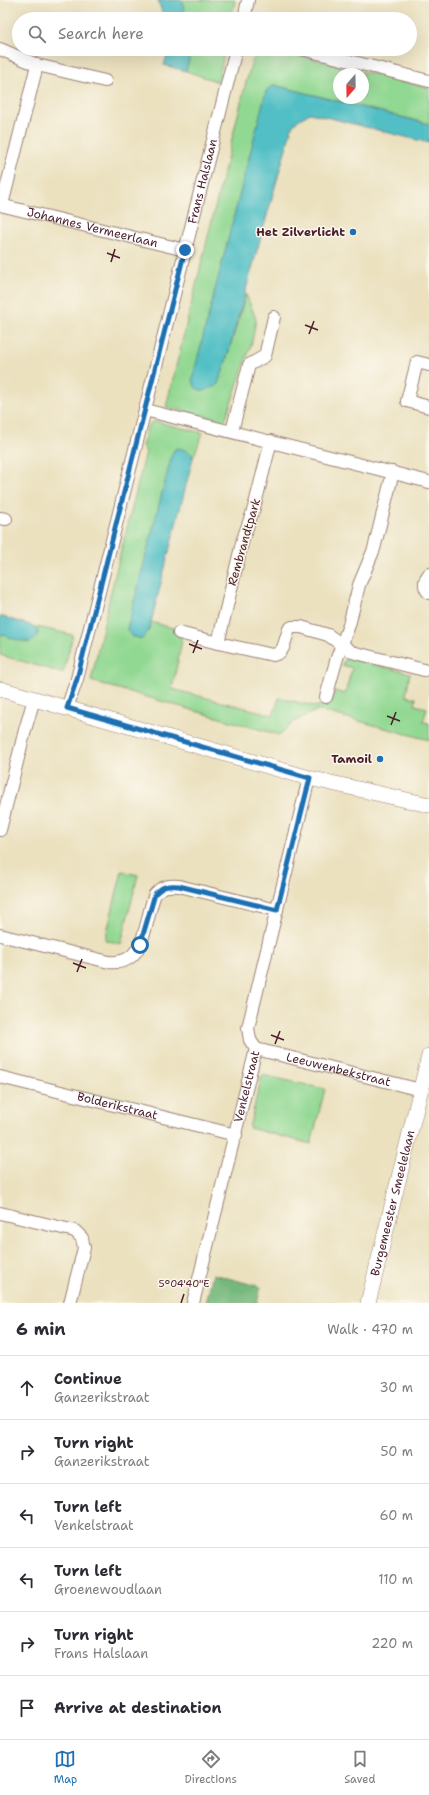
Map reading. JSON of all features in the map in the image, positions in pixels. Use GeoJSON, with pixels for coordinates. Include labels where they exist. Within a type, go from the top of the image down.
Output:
{"type":"FeatureCollection","features":[{"type":"Feature","properties":{"kind":"street"},"geometry":{"type":"LineString","coordinates":[[245,12],[248,0]]}},
{"type":"Feature","properties":{"kind":"street"},"geometry":{"type":"LineString","coordinates":[[0,49],[12,54]]}},
{"type":"Feature","properties":{"kind":"street"},"geometry":{"type":"LineString","coordinates":[[16,56],[37,65],[105,81]]}},
{"type":"Feature","properties":{"kind":"street","name":"Frans Halslaan"},"geometry":{"type":"LineString","coordinates":[[67,708],[77,679],[234,56]]}},
{"type":"Feature","properties":{"kind":"street"},"geometry":{"type":"LineString","coordinates":[[330,56],[429,81]]}},
{"type":"Feature","properties":{"kind":"street"},"geometry":{"type":"LineString","coordinates":[[1,205],[37,65]]}},
{"type":"Feature","properties":{"kind":"street","name":"Johannes Vermeerlaan"},"geometry":{"type":"LineString","coordinates":[[1,205],[185,250]]}},
{"type":"Feature","properties":{"kind":"street"},"geometry":{"type":"LineString","coordinates":[[232,431],[249,365],[265,356],[274,317]]}},
{"type":"Feature","properties":{"kind":"street"},"geometry":{"type":"LineString","coordinates":[[429,365],[417,362],[407,401],[429,407]]}},
{"type":"Feature","properties":{"kind":"street"},"geometry":{"type":"LineString","coordinates":[[145,410],[429,482]]}},
{"type":"Feature","properties":{"kind":"street","name":"Rembrandtpark"},"geometry":{"type":"LineString","coordinates":[[218,643],[243,539],[254,508],[271,442]]}},
{"type":"Feature","properties":{"kind":"street"},"geometry":{"type":"LineString","coordinates":[[326,697],[337,658],[349,625],[359,585],[374,549],[393,472]]}},
{"type":"Feature","properties":{"kind":"street"},"geometry":{"type":"LineString","coordinates":[[429,574],[425,582],[425,586],[429,593]]}},
{"type":"Feature","properties":{"kind":"street"},"geometry":{"type":"LineString","coordinates":[[179,633],[273,655],[279,653],[289,630],[297,627],[328,634],[352,652],[424,670]]}},
{"type":"Feature","properties":{"kind":"street"},"geometry":{"type":"LineString","coordinates":[[0,690],[310,778],[429,805]]}},
{"type":"Feature","properties":{"kind":"street"},"geometry":{"type":"LineString","coordinates":[[0,830],[34,699]]}},
{"type":"Feature","properties":{"kind":"street","name":"Venkelstraat"},"geometry":{"type":"LineString","coordinates":[[192,1303],[236,1135],[256,1049],[250,1040],[248,1028],[310,778]]}},
{"type":"Feature","properties":{"kind":"street"},"geometry":{"type":"LineString","coordinates":[[0,935],[109,962],[121,963],[132,958],[140,945],[151,903],[155,894],[160,888],[179,886],[277,910]]}},
{"type":"Feature","properties":{"kind":"street","name":"Leeuwenbekstraat"},"geometry":{"type":"LineString","coordinates":[[256,1049],[421,1090]]}},
{"type":"Feature","properties":{"kind":"street","name":"Burgemeester Smeelelaan"},"geometry":{"type":"LineString","coordinates":[[368,1303],[429,1056]]}},
{"type":"Feature","properties":{"kind":"street","name":"Bolderikstraat"},"geometry":{"type":"LineString","coordinates":[[0,1077],[236,1135]]}},
{"type":"Feature","properties":{"kind":"street"},"geometry":{"type":"LineString","coordinates":[[0,1213],[75,1230],[82,1238],[84,1248],[70,1303]]}},
{"type":"Feature","properties":{"kind":"green space"},"geometry":{"type":"Polygon","coordinates":[[[182,0],[235,0],[233,12],[185,12],[182,0]]]}},
{"type":"Feature","properties":{"kind":"green space"},"geometry":{"type":"Polygon","coordinates":[[[190,56],[224,56],[218,82],[186,71],[190,56]]]}},
{"type":"Feature","properties":{"kind":"green space"},"geometry":{"type":"Polygon","coordinates":[[[257,56],[301,56],[349,68],[333,68],[333,100],[274,85],[266,91],[223,371],[246,294],[256,319],[252,342],[225,421],[166,407],[252,61],[257,56]]]}},
{"type":"Feature","properties":{"kind":"green space"},"geometry":{"type":"Polygon","coordinates":[[[369,73],[429,88],[429,124],[350,104],[369,104],[369,73]]]}},
{"type":"Feature","properties":{"kind":"green space"},"geometry":{"type":"Polygon","coordinates":[[[153,421],[203,433],[193,458],[192,454],[149,630],[151,622],[177,629],[182,641],[172,689],[273,715],[279,698],[318,707],[323,699],[332,701],[334,691],[345,694],[352,668],[342,665],[347,659],[354,660],[410,673],[406,696],[416,698],[415,705],[427,708],[423,722],[429,723],[429,740],[318,710],[295,721],[279,735],[91,681],[112,587],[146,452],[142,446],[147,428],[153,421]]]}},
{"type":"Feature","properties":{"kind":"green space"},"geometry":{"type":"Polygon","coordinates":[[[33,626],[73,635],[63,673],[0,655],[0,634],[29,643],[38,631],[33,626]]]}},
{"type":"Feature","properties":{"kind":"green space"},"geometry":{"type":"Polygon","coordinates":[[[122,871],[138,875],[121,944],[105,940],[122,871]]]}},
{"type":"Feature","properties":{"kind":"green space"},"geometry":{"type":"Polygon","coordinates":[[[262,1075],[325,1089],[311,1144],[249,1128],[262,1075]]]}},
{"type":"Feature","properties":{"kind":"green space"},"geometry":{"type":"Polygon","coordinates":[[[213,1274],[261,1287],[257,1303],[206,1303],[213,1274]]]}},
{"type":"Feature","properties":{"kind":"water"},"geometry":{"type":"Polygon","coordinates":[[[158,0],[182,0],[185,12],[162,12],[158,0]]]}},
{"type":"Feature","properties":{"kind":"water"},"geometry":{"type":"Polygon","coordinates":[[[167,56],[190,56],[186,71],[164,65],[167,56]]]}},
{"type":"Feature","properties":{"kind":"water"},"geometry":{"type":"Polygon","coordinates":[[[274,85],[333,100],[333,104],[350,104],[429,124],[429,143],[310,113],[298,120],[292,127],[223,371],[217,386],[203,391],[196,388],[192,380],[266,91],[274,85]]]}},
{"type":"Feature","properties":{"kind":"water"},"geometry":{"type":"Polygon","coordinates":[[[177,448],[189,452],[193,458],[149,630],[142,639],[131,636],[127,629],[172,454],[177,448]]]}},
{"type":"Feature","properties":{"kind":"water"},"geometry":{"type":"Polygon","coordinates":[[[0,616],[33,626],[38,631],[37,637],[28,642],[0,634],[0,616]]]}},
{"type":"Feature","properties":{"kind":"place","name":"Het Zilverlicht"},"geometry":{"type":"Point","coordinates":[353,232]}},
{"type":"Feature","properties":{"kind":"place","name":"Tamoil"},"geometry":{"type":"Point","coordinates":[380,759]}},
{"type":"Feature","properties":{"kind":"route"},"geometry":{"type":"LineString","coordinates":[[140,945],[151,903],[155,894],[160,888],[168,885],[179,886],[277,910],[310,778],[67,708],[77,679],[185,250]]}}]}
